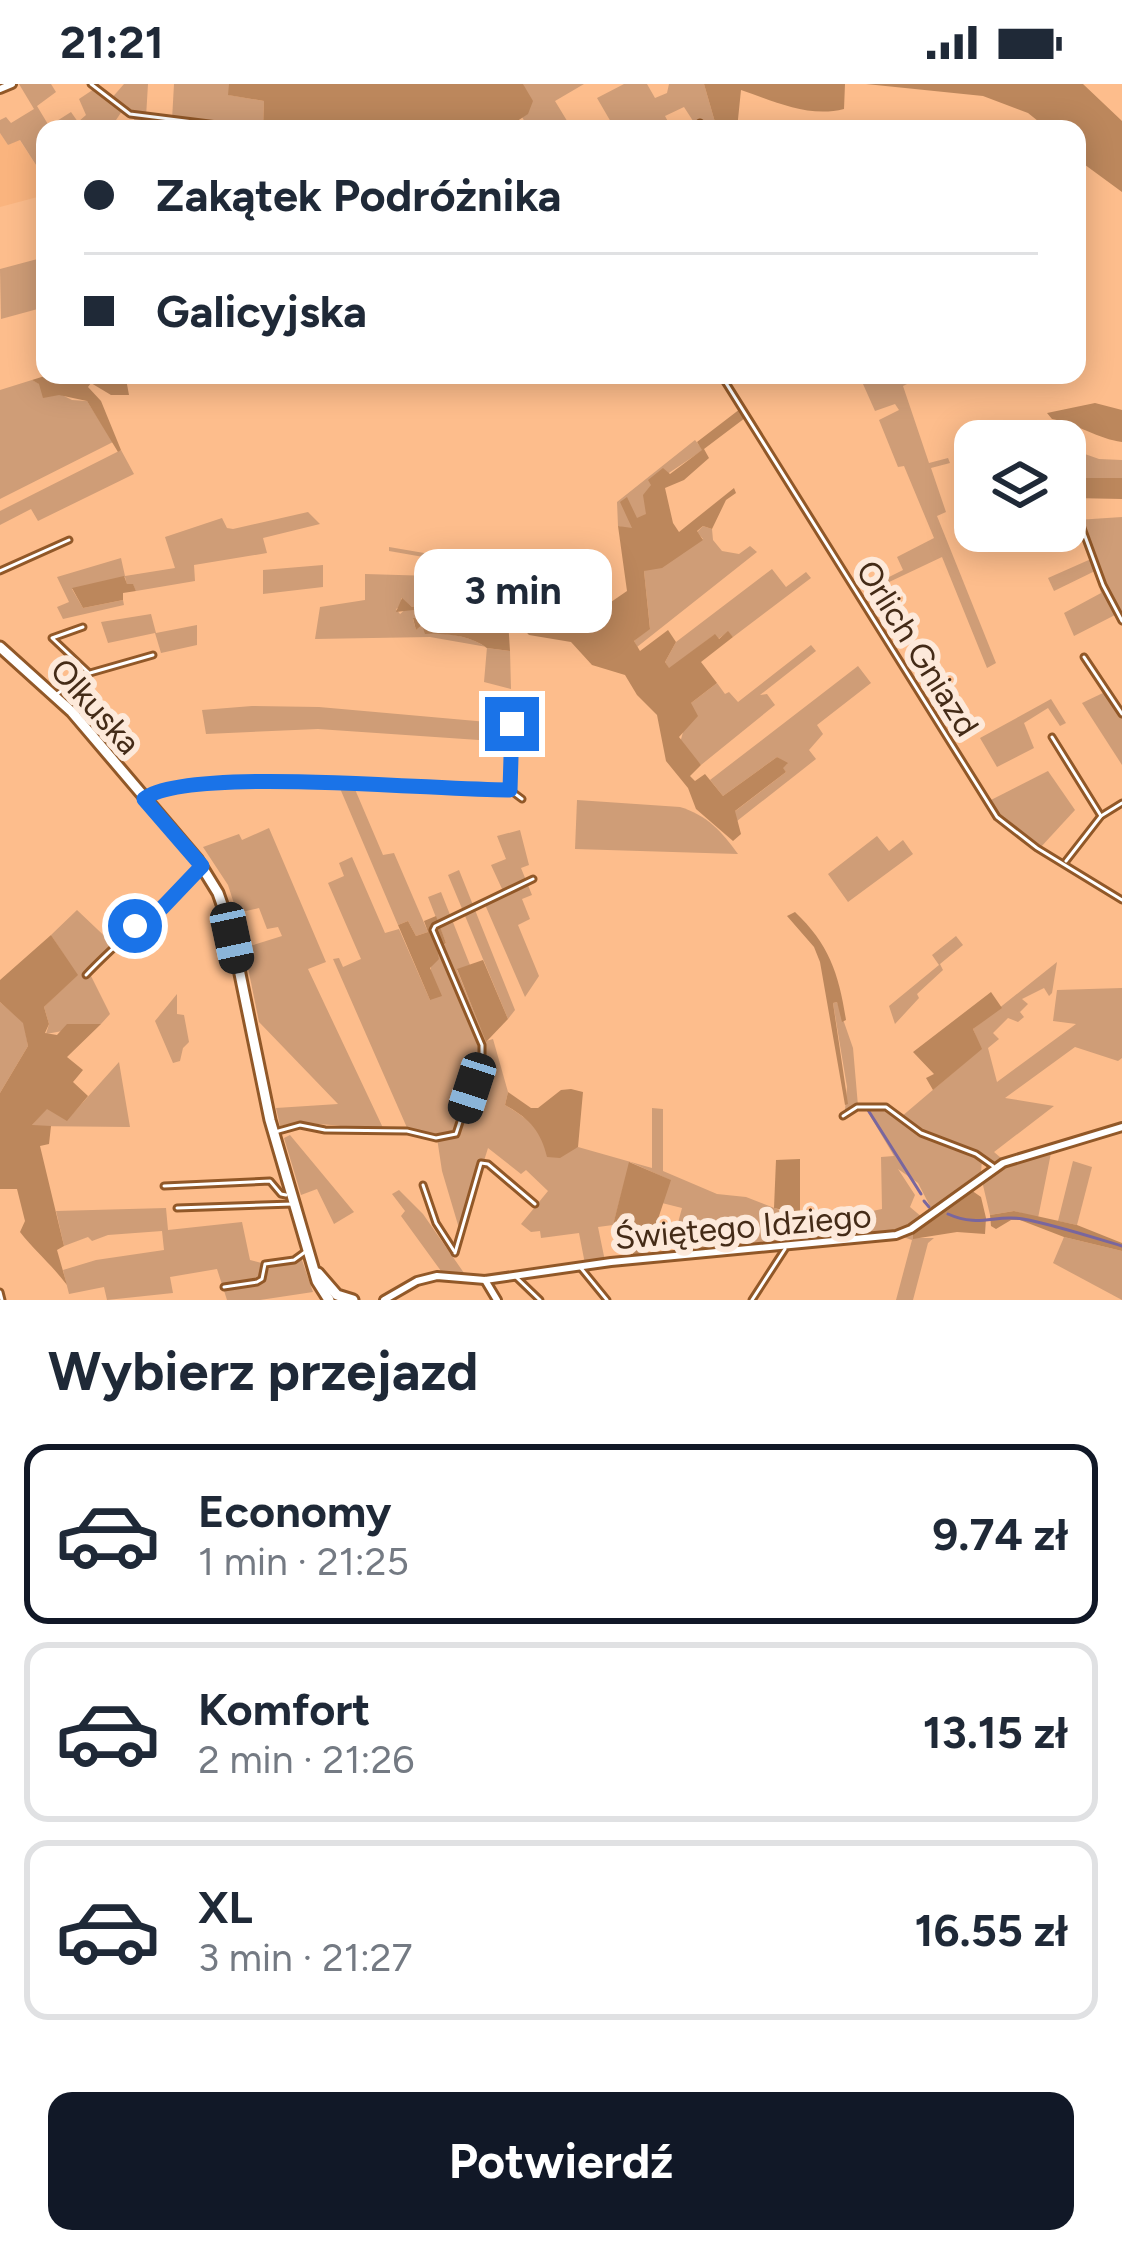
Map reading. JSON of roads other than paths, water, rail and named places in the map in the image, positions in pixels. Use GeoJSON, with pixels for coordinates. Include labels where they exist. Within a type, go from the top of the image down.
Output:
{"type":"FeatureCollection","features":[{"type":"Feature","properties":{"kind":"main road","name":"Olkuska"},"geometry":{"type":"LineString","coordinates":[[0,647],[56,695],[202,866],[218,893],[231,930],[274,1133],[317,1281],[329,1300]]}},
{"type":"Feature","properties":{"kind":"main road"},"geometry":{"type":"LineString","coordinates":[[318,1274],[335,1294],[347,1299]]}},
{"type":"Feature","properties":{"kind":"street"},"geometry":{"type":"LineString","coordinates":[[0,89],[12,84]]}},
{"type":"Feature","properties":{"kind":"street"},"geometry":{"type":"LineString","coordinates":[[91,84],[130,114],[178,120]]}},
{"type":"Feature","properties":{"kind":"street","name":"Orlich Gniazd"},"geometry":{"type":"LineString","coordinates":[[727,384],[997,818],[1122,900]]}},
{"type":"Feature","properties":{"kind":"street"},"geometry":{"type":"LineString","coordinates":[[1086,539],[1122,621]]}},
{"type":"Feature","properties":{"kind":"street"},"geometry":{"type":"LineString","coordinates":[[0,571],[68,540]]}},
{"type":"Feature","properties":{"kind":"street"},"geometry":{"type":"LineString","coordinates":[[83,627],[52,638],[89,674]]}},
{"type":"Feature","properties":{"kind":"street"},"geometry":{"type":"LineString","coordinates":[[56,695],[89,674],[153,655]]}},
{"type":"Feature","properties":{"kind":"street"},"geometry":{"type":"LineString","coordinates":[[1084,657],[1122,715]]}},
{"type":"Feature","properties":{"kind":"street"},"geometry":{"type":"LineString","coordinates":[[512,724],[512,791]]}},
{"type":"Feature","properties":{"kind":"street"},"geometry":{"type":"LineString","coordinates":[[1052,737],[1101,816]]}},
{"type":"Feature","properties":{"kind":"street"},"geometry":{"type":"LineString","coordinates":[[144,799],[172,788],[239,782],[512,791],[522,799]]}},
{"type":"Feature","properties":{"kind":"street"},"geometry":{"type":"LineString","coordinates":[[1065,862],[1101,816],[1122,803]]}},
{"type":"Feature","properties":{"kind":"street"},"geometry":{"type":"LineString","coordinates":[[86,974],[202,866]]}},
{"type":"Feature","properties":{"kind":"street"},"geometry":{"type":"LineString","coordinates":[[274,1133],[300,1125],[407,1131],[436,1138],[456,1134],[482,1045],[433,930],[533,878]]}},
{"type":"Feature","properties":{"kind":"street"},"geometry":{"type":"LineString","coordinates":[[843,1117],[856,1107],[882,1106],[921,1133],[976,1154],[994,1168]]}},
{"type":"Feature","properties":{"kind":"street","name":"Świętego Idziego"},"geometry":{"type":"LineString","coordinates":[[383,1300],[431,1277],[485,1280],[901,1234],[994,1168],[1122,1126]]}},
{"type":"Feature","properties":{"kind":"street"},"geometry":{"type":"LineString","coordinates":[[424,1185],[436,1223],[455,1253],[482,1163],[488,1163],[535,1204]]}},
{"type":"Feature","properties":{"kind":"street"},"geometry":{"type":"LineString","coordinates":[[164,1186],[271,1181],[281,1195],[293,1199]]}},
{"type":"Feature","properties":{"kind":"street"},"geometry":{"type":"LineString","coordinates":[[177,1208],[279,1207],[293,1199]]}},
{"type":"Feature","properties":{"kind":"street"},"geometry":{"type":"LineString","coordinates":[[752,1300],[785,1249]]}},
{"type":"Feature","properties":{"kind":"street"},"geometry":{"type":"LineString","coordinates":[[224,1287],[257,1282],[265,1264],[294,1260],[309,1250]]}},
{"type":"Feature","properties":{"kind":"street"},"geometry":{"type":"LineString","coordinates":[[579,1266],[607,1300]]}},
{"type":"Feature","properties":{"kind":"street"},"geometry":{"type":"LineString","coordinates":[[515,1276],[540,1300]]}},
{"type":"Feature","properties":{"kind":"street"},"geometry":{"type":"LineString","coordinates":[[485,1280],[497,1300]]}},
{"type":"Feature","properties":{"kind":"street"},"geometry":{"type":"LineString","coordinates":[[0,1292],[2,1300]]}},
{"type":"Feature","properties":{"kind":"waterway"},"geometry":{"type":"LineString","coordinates":[[868,1110],[921,1194]]}},
{"type":"Feature","properties":{"kind":"waterway"},"geometry":{"type":"LineString","coordinates":[[924,1201],[929,1207]]}},
{"type":"Feature","properties":{"kind":"waterway"},"geometry":{"type":"LineString","coordinates":[[948,1214],[969,1220],[1023,1219],[1122,1246]]}}]}
